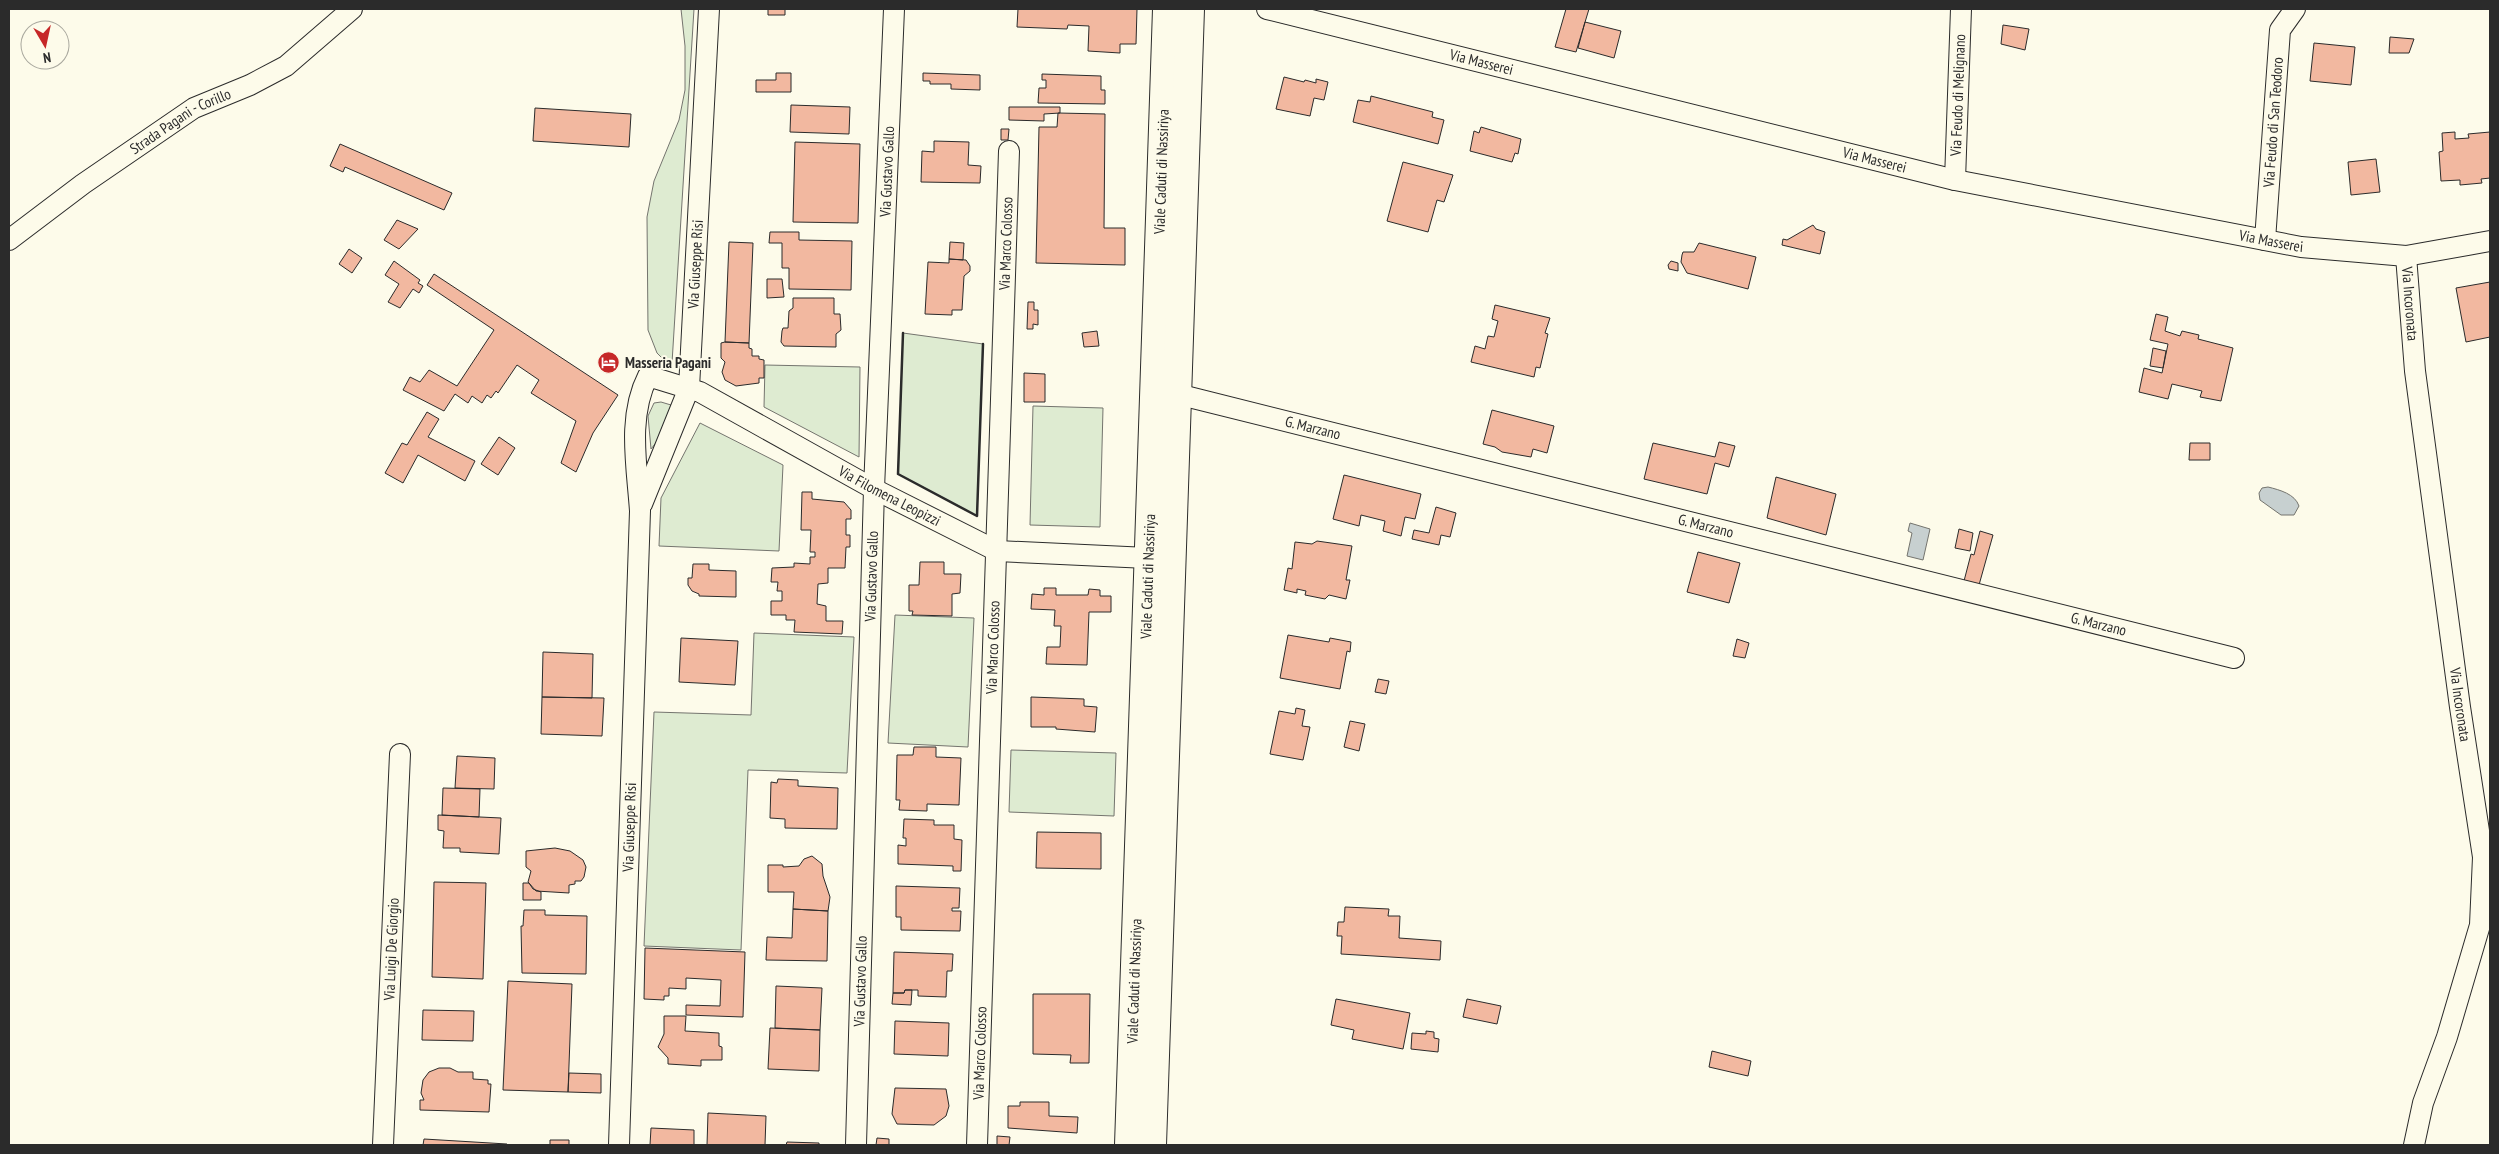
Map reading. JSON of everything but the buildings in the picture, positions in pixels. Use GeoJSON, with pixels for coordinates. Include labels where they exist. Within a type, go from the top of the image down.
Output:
{"type":"FeatureCollection","features":[{"type":"Feature","properties":{"kind":"main road","name":"Viale Caduti di Nassiriya"},"geometry":{"type":"LineString","coordinates":[[1128,1145],[1166,9]]}},
{"type":"Feature","properties":{"kind":"main road","name":"Viale Caduti di Nassiriya"},"geometry":{"type":"LineString","coordinates":[[1152,1145],[1190,9]]}},
{"type":"Feature","properties":{"kind":"street","name":"Strada Pagani - Corillo"},"geometry":{"type":"LineString","coordinates":[[9,240],[83,184],[194,108],[250,85],[286,66],[352,9]]}},
{"type":"Feature","properties":{"kind":"street","name":"Via Giuseppe Risi"},"geometry":{"type":"LineString","coordinates":[[640,511],[689,388],[709,9]]}},
{"type":"Feature","properties":{"kind":"street","name":"Via Gustavo Gallo"},"geometry":{"type":"LineString","coordinates":[[856,1145],[874,490],[894,9]]}},
{"type":"Feature","properties":{"kind":"street","name":"Via Masserei"},"geometry":{"type":"LineString","coordinates":[[1266,9],[1955,180],[2301,247],[2406,256],[2490,241]]}},
{"type":"Feature","properties":{"kind":"street","name":"Via Feudo di Melignano"},"geometry":{"type":"LineString","coordinates":[[1955,180],[1961,9]]}},
{"type":"Feature","properties":{"kind":"street","name":"Via Feudo di San Teodoro"},"geometry":{"type":"LineString","coordinates":[[2265,240],[2280,30],[2295,9]]}},
{"type":"Feature","properties":{"kind":"street","name":"Via Marco Colosso"},"geometry":{"type":"LineString","coordinates":[[977,1145],[998,551],[1009,151]]}},
{"type":"Feature","properties":{"kind":"street","name":"Via Incoronata"},"geometry":{"type":"LineString","coordinates":[[2406,256],[2415,371],[2460,707],[2483,857],[2480,925],[2447,1036],[2423,1103],[2414,1145]]}},
{"type":"Feature","properties":{"kind":"street","name":"Via Giuseppe Risi"},"geometry":{"type":"LineString","coordinates":[[619,1145],[640,511],[634,419],[640,392],[648,376]]}},
{"type":"Feature","properties":{"kind":"street","name":"Via Filomena Leopizzi"},"geometry":{"type":"LineString","coordinates":[[648,376],[689,388],[874,490],[998,551],[1148,558]]}},
{"type":"Feature","properties":{"kind":"street","name":"G. Marzano"},"geometry":{"type":"LineString","coordinates":[[1177,394],[2234,658]]}},
{"type":"Feature","properties":{"kind":"street","name":"Via Luigi De Giorgio"},"geometry":{"type":"LineString","coordinates":[[383,1145],[400,754]]}},
{"type":"Feature","properties":{"kind":"green space"},"geometry":{"type":"Polygon","coordinates":[[[681,9],[694,9],[672,363],[664,360],[657,353],[648,330],[647,217],[654,181],[679,120],[685,90],[685,46],[681,9]]]}},
{"type":"Feature","properties":{"kind":"green space"},"geometry":{"type":"Polygon","coordinates":[[[903,333],[983,344],[977,516],[898,474],[903,333]]]}},
{"type":"Feature","properties":{"kind":"green space"},"geometry":{"type":"Polygon","coordinates":[[[765,365],[860,367],[859,457],[764,407],[765,365]]]}},
{"type":"Feature","properties":{"kind":"green space"},"geometry":{"type":"Polygon","coordinates":[[[661,402],[671,405],[671,409],[659,439],[651,449],[648,416],[654,403],[661,402]]]}},
{"type":"Feature","properties":{"kind":"green space"},"geometry":{"type":"Polygon","coordinates":[[[1033,406],[1103,408],[1100,527],[1030,525],[1033,406]]]}},
{"type":"Feature","properties":{"kind":"green space"},"geometry":{"type":"Polygon","coordinates":[[[700,423],[783,465],[779,551],[659,546],[661,498],[700,423]]]}},
{"type":"Feature","properties":{"kind":"green space"},"geometry":{"type":"Polygon","coordinates":[[[895,615],[974,618],[968,747],[888,743],[895,615]]]}},
{"type":"Feature","properties":{"kind":"green space"},"geometry":{"type":"Polygon","coordinates":[[[754,633],[854,637],[847,773],[748,770],[741,950],[644,946],[654,712],[751,715],[754,633]]]}},
{"type":"Feature","properties":{"kind":"green space"},"geometry":{"type":"Polygon","coordinates":[[[1011,750],[1116,753],[1114,816],[1009,812],[1011,750]]]}},
{"type":"Feature","properties":{"kind":"shaded area"},"geometry":{"type":"Polygon","coordinates":[[[2268,487],[2282,491],[2294,498],[2299,506],[2294,515],[2281,515],[2260,500],[2259,493],[2262,488],[2268,487]]]}},
{"type":"Feature","properties":{"kind":"shaded area"},"geometry":{"type":"Polygon","coordinates":[[[1910,523],[1930,529],[1923,560],[1907,556],[1912,533],[1908,531],[1910,523]]]}},
{"type":"Feature","properties":{"kind":"wall"},"geometry":{"type":"LineString","coordinates":[[903,333],[898,474],[977,516],[983,344]]}},
{"type":"Feature","properties":{"kind":"place","name":"Masseria Pagani"},"geometry":{"type":"Point","coordinates":[609,363]}}]}
